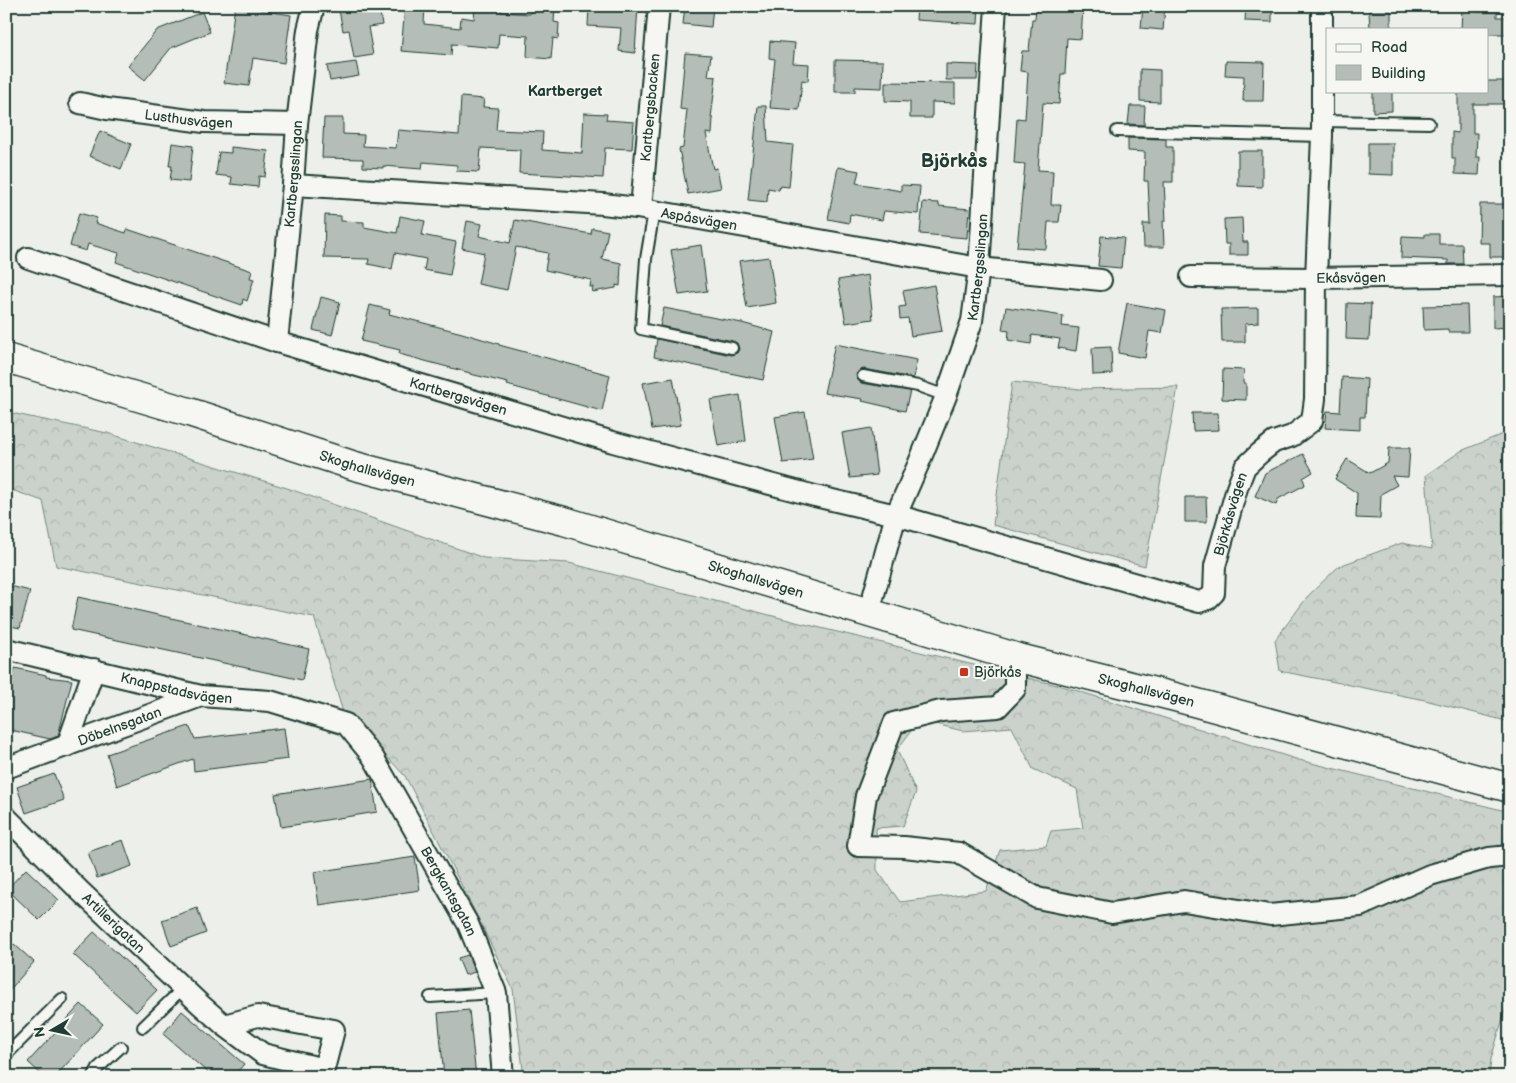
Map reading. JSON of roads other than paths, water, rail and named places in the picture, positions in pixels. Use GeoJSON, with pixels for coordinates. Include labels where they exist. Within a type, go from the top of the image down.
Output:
{"type":"FeatureCollection","features":[{"type":"Feature","properties":{"kind":"main road","name":"Skoghallsvägen"},"geometry":{"type":"LineString","coordinates":[[6,358],[189,412],[355,466],[564,521],[1015,657],[1175,697],[1510,788]]}},
{"type":"Feature","properties":{"kind":"street","name":"Kartbergsslingan"},"geometry":{"type":"LineString","coordinates":[[277,342],[293,185],[297,124],[308,30],[314,6]]}},
{"type":"Feature","properties":{"kind":"street","name":"Kartbergsbacken"},"geometry":{"type":"LineString","coordinates":[[647,210],[659,6]]}},
{"type":"Feature","properties":{"kind":"street","name":"Kartbergsslingan"},"geometry":{"type":"LineString","coordinates":[[896,515],[946,396],[972,321],[979,268],[996,6]]}},
{"type":"Feature","properties":{"kind":"street","name":"Björkåsvägen"},"geometry":{"type":"LineString","coordinates":[[896,515],[1199,602],[1208,600],[1214,593],[1214,566],[1245,467],[1274,442],[1292,436],[1312,421],[1315,399],[1316,278],[1322,129],[1322,6]]}},
{"type":"Feature","properties":{"kind":"street","name":"Lusthusvägen"},"geometry":{"type":"LineString","coordinates":[[80,103],[107,109],[204,122],[297,124]]}},
{"type":"Feature","properties":{"kind":"street","name":"Aspåsvägen"},"geometry":{"type":"LineString","coordinates":[[293,185],[603,204],[979,268],[1101,280]]}},
{"type":"Feature","properties":{"kind":"street","name":"Kartbergsvägen"},"geometry":{"type":"LineString","coordinates":[[28,258],[277,342],[624,445],[815,496],[896,515]]}},
{"type":"Feature","properties":{"kind":"street","name":"Ekåsvägen"},"geometry":{"type":"LineString","coordinates":[[1191,277],[1316,278],[1510,275]]}},
{"type":"Feature","properties":{"kind":"street"},"geometry":{"type":"LineString","coordinates":[[869,612],[896,515]]}},
{"type":"Feature","properties":{"kind":"street","name":"Knappstadsvägen"},"geometry":{"type":"LineString","coordinates":[[6,649],[201,696],[270,702],[346,724]]}},
{"type":"Feature","properties":{"kind":"street"},"geometry":{"type":"LineString","coordinates":[[1015,657],[1015,688],[998,707],[941,711],[894,723],[866,796],[858,846],[904,847],[959,853],[1037,898],[1112,913],[1184,901],[1270,915],[1360,906],[1430,875],[1489,858],[1510,856]]}},
{"type":"Feature","properties":{"kind":"street","name":"Döbelnsgatan"},"geometry":{"type":"LineString","coordinates":[[67,746],[94,669]]}},
{"type":"Feature","properties":{"kind":"street","name":"Döbelnsgatan"},"geometry":{"type":"LineString","coordinates":[[6,768],[201,696]]}},
{"type":"Feature","properties":{"kind":"street","name":"Bergkantsgatan"},"geometry":{"type":"LineString","coordinates":[[346,724],[374,757],[464,915],[496,993],[503,1077]]}},
{"type":"Feature","properties":{"kind":"street","name":"Artillerigatan"},"geometry":{"type":"LineString","coordinates":[[6,817],[80,892],[183,988],[224,1025],[263,1054],[324,1070],[334,1030],[258,1016],[224,1025]]}},
{"type":"Feature","properties":{"kind":"lane"},"geometry":{"type":"LineString","coordinates":[[1117,131],[1322,129],[1430,123]]}},
{"type":"Feature","properties":{"kind":"lane"},"geometry":{"type":"LineString","coordinates":[[647,210],[646,259],[640,329],[732,348]]}},
{"type":"Feature","properties":{"kind":"lane"},"geometry":{"type":"LineString","coordinates":[[863,376],[918,386],[946,396]]}},
{"type":"Feature","properties":{"kind":"lane"},"geometry":{"type":"LineString","coordinates":[[143,1027],[183,988]]}},
{"type":"Feature","properties":{"kind":"lane"},"geometry":{"type":"LineString","coordinates":[[430,996],[496,993]]}},
{"type":"Feature","properties":{"kind":"lane"},"geometry":{"type":"LineString","coordinates":[[6,1055],[62,999]]}},
{"type":"Feature","properties":{"kind":"lane"},"geometry":{"type":"LineString","coordinates":[[93,1077],[98,1068],[120,1047]]}},
{"type":"Feature","properties":{"kind":"place","name":"Björkås"},"geometry":{"type":"Point","coordinates":[964,672]}},
{"type":"Feature","properties":{"kind":"district","name":"Kartberget"},"geometry":{"type":"Point","coordinates":[565,91]}},
{"type":"Feature","properties":{"kind":"district","name":"Björkås"},"geometry":{"type":"Point","coordinates":[954,161]}}]}
